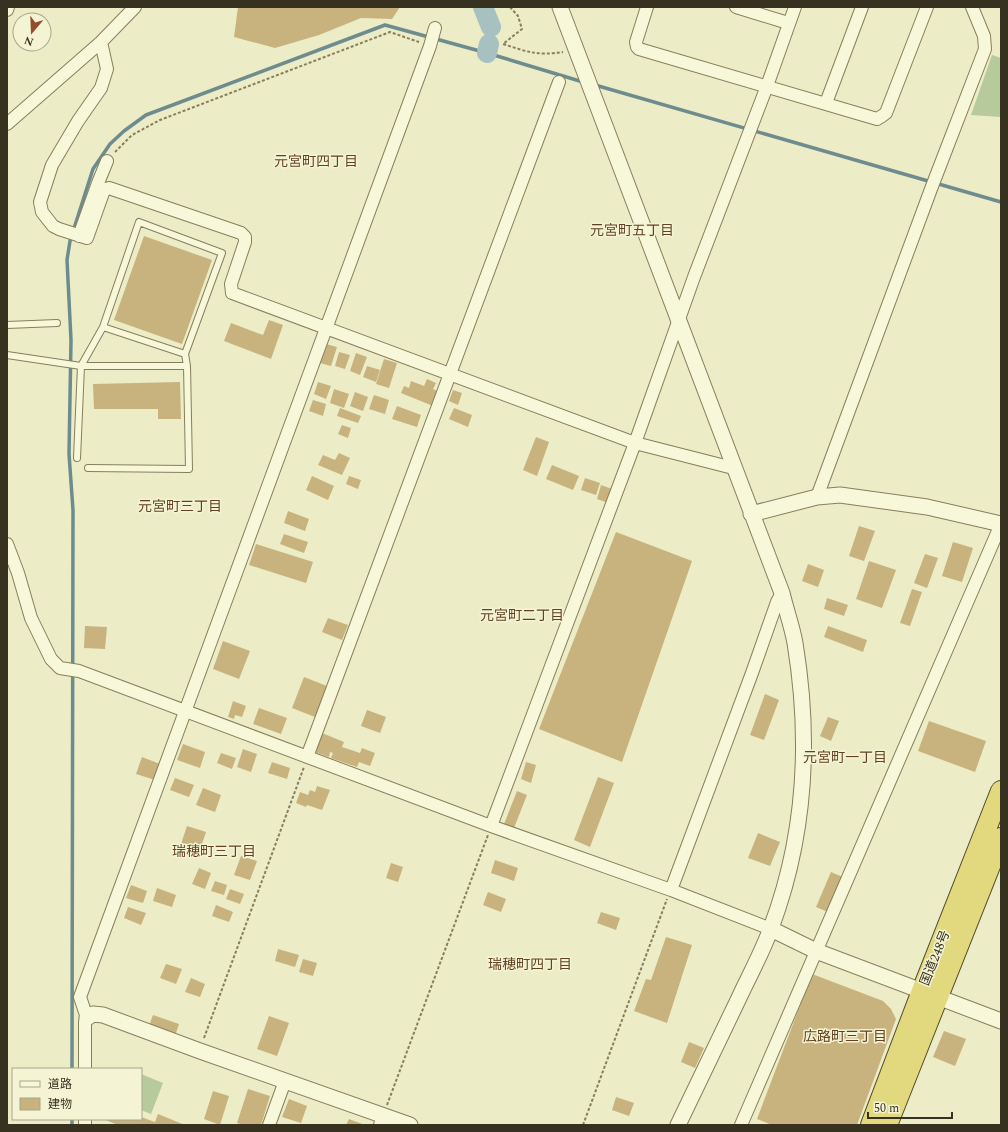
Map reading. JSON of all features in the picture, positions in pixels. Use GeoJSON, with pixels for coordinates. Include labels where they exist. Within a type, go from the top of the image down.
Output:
{"type":"FeatureCollection","features":[{"type":"Feature","properties":{"kind":"highway","name":"国道248号"},"geometry":{"type":"LineString","coordinates":[[887,1125],[930,995],[1001,791]]}},
{"type":"Feature","properties":{"kind":"highway","name":"国道248号"},"geometry":{"type":"LineString","coordinates":[[871,1125],[1001,838]]}},
{"type":"Feature","properties":{"kind":"street"},"geometry":{"type":"LineString","coordinates":[[560,7],[733,468],[782,593],[794,641],[802,698],[804,758],[801,806],[788,876],[771,929],[678,1125]]}},
{"type":"Feature","properties":{"kind":"street"},"geometry":{"type":"LineString","coordinates":[[647,7],[636,42],[639,49],[877,119],[886,112],[927,7]]}},
{"type":"Feature","properties":{"kind":"street"},"geometry":{"type":"LineString","coordinates":[[736,7],[788,24]]}},
{"type":"Feature","properties":{"kind":"street"},"geometry":{"type":"LineString","coordinates":[[491,826],[635,443],[678,321],[767,86],[795,7]]}},
{"type":"Feature","properties":{"kind":"street"},"geometry":{"type":"LineString","coordinates":[[826,103],[862,7]]}},
{"type":"Feature","properties":{"kind":"street"},"geometry":{"type":"LineString","coordinates":[[817,497],[985,48],[984,36],[972,7]]}},
{"type":"Feature","properties":{"kind":"street"},"geometry":{"type":"LineString","coordinates":[[7,124],[101,42],[131,8]]}},
{"type":"Feature","properties":{"kind":"street"},"geometry":{"type":"LineString","coordinates":[[87,1018],[80,997],[430,46],[435,28]]}},
{"type":"Feature","properties":{"kind":"street"},"geometry":{"type":"LineString","coordinates":[[101,42],[107,69],[101,88],[78,121],[52,165],[40,202],[42,212],[53,226],[87,238],[103,193],[109,188],[241,233],[245,237],[245,242],[231,284],[232,293],[635,443],[733,468]]}},
{"type":"Feature","properties":{"kind":"street"},"geometry":{"type":"LineString","coordinates":[[307,757],[559,82]]}},
{"type":"Feature","properties":{"kind":"street"},"geometry":{"type":"LineString","coordinates":[[79,236],[106,161]]}},
{"type":"Feature","properties":{"kind":"street"},"geometry":{"type":"LineString","coordinates":[[741,1125],[1001,524],[927,507],[872,498],[840,495],[817,497],[751,514]]}},
{"type":"Feature","properties":{"kind":"street"},"geometry":{"type":"LineString","coordinates":[[7,544],[18,573],[31,618],[51,659],[60,668],[79,671],[491,826],[670,890],[771,929],[816,951],[1001,1021]]}},
{"type":"Feature","properties":{"kind":"street"},"geometry":{"type":"LineString","coordinates":[[670,890],[752,674],[777,602],[782,593]]}},
{"type":"Feature","properties":{"kind":"street"},"geometry":{"type":"LineString","coordinates":[[85,1068],[85,1022],[87,1018],[93,1014],[103,1014],[200,1051],[285,1081],[382,1120],[410,1125]]}},
{"type":"Feature","properties":{"kind":"street"},"geometry":{"type":"LineString","coordinates":[[269,1125],[285,1081]]}},
{"type":"Feature","properties":{"kind":"lane"},"geometry":{"type":"LineString","coordinates":[[77,458],[82,366],[103,327],[139,222],[222,253],[185,354],[187,366],[189,469],[88,468]]}},
{"type":"Feature","properties":{"kind":"lane"},"geometry":{"type":"LineString","coordinates":[[7,325],[57,323]]}},
{"type":"Feature","properties":{"kind":"lane"},"geometry":{"type":"LineString","coordinates":[[103,327],[185,354]]}},
{"type":"Feature","properties":{"kind":"lane"},"geometry":{"type":"LineString","coordinates":[[7,355],[82,366],[187,366]]}},
{"type":"Feature","properties":{"kind":"path"},"geometry":{"type":"LineString","coordinates":[[510,7],[518,16],[522,29],[504,44],[536,54],[548,54],[576,49]]}},
{"type":"Feature","properties":{"kind":"path"},"geometry":{"type":"LineString","coordinates":[[106,161],[132,135],[160,120],[390,32],[430,46]]}},
{"type":"Feature","properties":{"kind":"path"},"geometry":{"type":"LineString","coordinates":[[200,1051],[307,757]]}},
{"type":"Feature","properties":{"kind":"path"},"geometry":{"type":"LineString","coordinates":[[382,1120],[491,826]]}},
{"type":"Feature","properties":{"kind":"path"},"geometry":{"type":"LineString","coordinates":[[583,1125],[670,890]]}},
{"type":"Feature","properties":{"kind":"green space"},"geometry":{"type":"Polygon","coordinates":[[[992,55],[1001,58],[1001,117],[971,115],[992,55]]]}},
{"type":"Feature","properties":{"kind":"green space"},"geometry":{"type":"Polygon","coordinates":[[[142,1074],[163,1083],[151,1114],[142,1110],[142,1074]]]}},
{"type":"Feature","properties":{"kind":"building"},"geometry":{"type":"Polygon","coordinates":[[[238,7],[400,7],[392,19],[361,18],[319,35],[275,48],[234,37],[238,7]]]}},
{"type":"Feature","properties":{"kind":"building"},"geometry":{"type":"Polygon","coordinates":[[[144,236],[212,260],[182,344],[114,320],[144,236]]]}},
{"type":"Feature","properties":{"kind":"building"},"geometry":{"type":"Polygon","coordinates":[[[269,320],[283,325],[271,359],[224,341],[231,323],[263,335],[269,320]]]}},
{"type":"Feature","properties":{"kind":"building"},"geometry":{"type":"Polygon","coordinates":[[[326,344],[337,347],[331,366],[320,363],[326,344]]]}},
{"type":"Feature","properties":{"kind":"building"},"geometry":{"type":"Polygon","coordinates":[[[339,352],[350,355],[345,369],[335,366],[339,352]]]}},
{"type":"Feature","properties":{"kind":"building"},"geometry":{"type":"Polygon","coordinates":[[[356,353],[367,357],[360,375],[350,371],[356,353]]]}},
{"type":"Feature","properties":{"kind":"building"},"geometry":{"type":"Polygon","coordinates":[[[384,359],[397,363],[389,388],[376,384],[384,359]]]}},
{"type":"Feature","properties":{"kind":"building"},"geometry":{"type":"Polygon","coordinates":[[[367,366],[380,370],[376,382],[363,377],[367,366]]]}},
{"type":"Feature","properties":{"kind":"building"},"geometry":{"type":"Polygon","coordinates":[[[427,379],[436,383],[433,389],[439,392],[433,406],[401,393],[404,386],[409,388],[411,381],[424,386],[427,379]]]}},
{"type":"Feature","properties":{"kind":"building"},"geometry":{"type":"Polygon","coordinates":[[[180,382],[181,419],[158,419],[158,409],[94,409],[93,384],[180,382]]]}},
{"type":"Feature","properties":{"kind":"building"},"geometry":{"type":"Polygon","coordinates":[[[318,382],[331,386],[326,399],[314,394],[318,382]]]}},
{"type":"Feature","properties":{"kind":"building"},"geometry":{"type":"Polygon","coordinates":[[[334,389],[349,394],[344,408],[330,403],[334,389]]]}},
{"type":"Feature","properties":{"kind":"building"},"geometry":{"type":"Polygon","coordinates":[[[453,390],[462,393],[458,405],[449,401],[453,390]]]}},
{"type":"Feature","properties":{"kind":"building"},"geometry":{"type":"Polygon","coordinates":[[[355,392],[368,397],[363,411],[350,406],[355,392]]]}},
{"type":"Feature","properties":{"kind":"building"},"geometry":{"type":"Polygon","coordinates":[[[374,395],[389,400],[385,414],[369,409],[374,395]]]}},
{"type":"Feature","properties":{"kind":"building"},"geometry":{"type":"Polygon","coordinates":[[[313,400],[326,404],[323,416],[309,411],[313,400]]]}},
{"type":"Feature","properties":{"kind":"building"},"geometry":{"type":"Polygon","coordinates":[[[397,406],[421,415],[417,427],[392,419],[397,406]]]}},
{"type":"Feature","properties":{"kind":"building"},"geometry":{"type":"Polygon","coordinates":[[[340,408],[361,416],[358,423],[337,416],[340,408]]]}},
{"type":"Feature","properties":{"kind":"building"},"geometry":{"type":"Polygon","coordinates":[[[454,408],[472,415],[468,427],[449,419],[454,408]]]}},
{"type":"Feature","properties":{"kind":"building"},"geometry":{"type":"Polygon","coordinates":[[[342,425],[351,428],[348,438],[338,434],[342,425]]]}},
{"type":"Feature","properties":{"kind":"building"},"geometry":{"type":"Polygon","coordinates":[[[536,437],[549,442],[537,476],[523,470],[536,437]]]}},
{"type":"Feature","properties":{"kind":"building"},"geometry":{"type":"Polygon","coordinates":[[[339,453],[350,458],[342,475],[318,465],[323,455],[335,460],[339,453]]]}},
{"type":"Feature","properties":{"kind":"building"},"geometry":{"type":"Polygon","coordinates":[[[552,465],[579,476],[573,490],[546,479],[552,465]]]}},
{"type":"Feature","properties":{"kind":"building"},"geometry":{"type":"Polygon","coordinates":[[[312,476],[334,486],[328,500],[306,490],[312,476]]]}},
{"type":"Feature","properties":{"kind":"building"},"geometry":{"type":"Polygon","coordinates":[[[349,476],[361,480],[358,489],[346,484],[349,476]]]}},
{"type":"Feature","properties":{"kind":"building"},"geometry":{"type":"Polygon","coordinates":[[[585,478],[600,483],[596,495],[581,490],[585,478]]]}},
{"type":"Feature","properties":{"kind":"building"},"geometry":{"type":"Polygon","coordinates":[[[601,485],[615,490],[611,504],[597,499],[601,485]]]}},
{"type":"Feature","properties":{"kind":"building"},"geometry":{"type":"Polygon","coordinates":[[[288,511],[309,519],[305,531],[284,523],[288,511]]]}},
{"type":"Feature","properties":{"kind":"building"},"geometry":{"type":"Polygon","coordinates":[[[859,526],[875,531],[864,561],[849,556],[859,526]]]}},
{"type":"Feature","properties":{"kind":"building"},"geometry":{"type":"Polygon","coordinates":[[[616,532],[692,561],[622,762],[539,729],[616,532]]]}},
{"type":"Feature","properties":{"kind":"building"},"geometry":{"type":"Polygon","coordinates":[[[284,534],[308,542],[304,553],[280,544],[284,534]]]}},
{"type":"Feature","properties":{"kind":"building"},"geometry":{"type":"Polygon","coordinates":[[[953,542],[973,548],[962,582],[942,576],[953,542]]]}},
{"type":"Feature","properties":{"kind":"building"},"geometry":{"type":"Polygon","coordinates":[[[256,544],[313,562],[306,583],[249,565],[256,544]]]}},
{"type":"Feature","properties":{"kind":"building"},"geometry":{"type":"Polygon","coordinates":[[[925,554],[938,558],[927,588],[914,583],[925,554]]]}},
{"type":"Feature","properties":{"kind":"building"},"geometry":{"type":"Polygon","coordinates":[[[869,561],[896,570],[882,608],[856,599],[869,561]]]}},
{"type":"Feature","properties":{"kind":"building"},"geometry":{"type":"Polygon","coordinates":[[[808,564],[824,570],[818,587],[802,581],[808,564]]]}},
{"type":"Feature","properties":{"kind":"building"},"geometry":{"type":"Polygon","coordinates":[[[912,589],[922,592],[910,626],[900,623],[912,589]]]}},
{"type":"Feature","properties":{"kind":"building"},"geometry":{"type":"Polygon","coordinates":[[[827,598],[848,605],[844,616],[824,609],[827,598]]]}},
{"type":"Feature","properties":{"kind":"building"},"geometry":{"type":"Polygon","coordinates":[[[328,618],[348,625],[342,640],[322,632],[328,618]]]}},
{"type":"Feature","properties":{"kind":"building"},"geometry":{"type":"Polygon","coordinates":[[[85,626],[107,627],[105,649],[84,648],[85,626]]]}},
{"type":"Feature","properties":{"kind":"building"},"geometry":{"type":"Polygon","coordinates":[[[828,626],[867,640],[863,652],[824,637],[828,626]]]}},
{"type":"Feature","properties":{"kind":"building"},"geometry":{"type":"Polygon","coordinates":[[[223,641],[250,651],[239,679],[213,669],[223,641]]]}},
{"type":"Feature","properties":{"kind":"building"},"geometry":{"type":"Polygon","coordinates":[[[304,677],[327,686],[315,717],[292,708],[304,677]]]}},
{"type":"Feature","properties":{"kind":"building"},"geometry":{"type":"Polygon","coordinates":[[[765,694],[779,700],[764,740],[750,735],[765,694]]]}},
{"type":"Feature","properties":{"kind":"building"},"geometry":{"type":"Polygon","coordinates":[[[233,701],[246,706],[242,717],[235,715],[234,719],[228,717],[233,701]]]}},
{"type":"Feature","properties":{"kind":"building"},"geometry":{"type":"Polygon","coordinates":[[[259,708],[287,718],[281,734],[253,724],[259,708]]]}},
{"type":"Feature","properties":{"kind":"building"},"geometry":{"type":"Polygon","coordinates":[[[367,710],[386,717],[380,733],[361,726],[367,710]]]}},
{"type":"Feature","properties":{"kind":"building"},"geometry":{"type":"Polygon","coordinates":[[[828,717],[839,721],[831,741],[820,736],[828,717]]]}},
{"type":"Feature","properties":{"kind":"building"},"geometry":{"type":"Polygon","coordinates":[[[929,721],[986,741],[975,772],[918,751],[929,721]]]}},
{"type":"Feature","properties":{"kind":"building"},"geometry":{"type":"Polygon","coordinates":[[[322,733],[344,742],[342,747],[360,753],[362,748],[375,753],[370,766],[359,762],[357,767],[331,758],[333,753],[330,752],[329,757],[315,752],[322,733]]]}},
{"type":"Feature","properties":{"kind":"building"},"geometry":{"type":"Polygon","coordinates":[[[183,744],[205,752],[200,768],[177,760],[183,744]]]}},
{"type":"Feature","properties":{"kind":"building"},"geometry":{"type":"Polygon","coordinates":[[[243,749],[257,754],[251,772],[237,767],[243,749]]]}},
{"type":"Feature","properties":{"kind":"building"},"geometry":{"type":"Polygon","coordinates":[[[221,753],[236,758],[232,769],[217,763],[221,753]]]}},
{"type":"Feature","properties":{"kind":"building"},"geometry":{"type":"Polygon","coordinates":[[[142,757],[160,764],[155,780],[136,774],[142,757]]]}},
{"type":"Feature","properties":{"kind":"building"},"geometry":{"type":"Polygon","coordinates":[[[272,762],[290,768],[287,779],[268,773],[272,762]]]}},
{"type":"Feature","properties":{"kind":"building"},"geometry":{"type":"Polygon","coordinates":[[[526,762],[536,765],[531,783],[521,779],[526,762]]]}},
{"type":"Feature","properties":{"kind":"building"},"geometry":{"type":"Polygon","coordinates":[[[598,777],[614,783],[590,847],[574,840],[598,777]]]}},
{"type":"Feature","properties":{"kind":"building"},"geometry":{"type":"Polygon","coordinates":[[[175,778],[194,785],[189,797],[170,790],[175,778]]]}},
{"type":"Feature","properties":{"kind":"building"},"geometry":{"type":"Polygon","coordinates":[[[317,786],[330,790],[322,810],[307,805],[306,807],[296,803],[300,792],[308,795],[310,790],[315,792],[317,786]]]}},
{"type":"Feature","properties":{"kind":"building"},"geometry":{"type":"Polygon","coordinates":[[[203,788],[221,795],[215,812],[196,805],[203,788]]]}},
{"type":"Feature","properties":{"kind":"building"},"geometry":{"type":"Polygon","coordinates":[[[517,791],[527,795],[514,828],[504,824],[517,791]]]}},
{"type":"Feature","properties":{"kind":"building"},"geometry":{"type":"Polygon","coordinates":[[[187,826],[206,832],[200,850],[181,844],[187,826]]]}},
{"type":"Feature","properties":{"kind":"building"},"geometry":{"type":"Polygon","coordinates":[[[758,833],[780,842],[770,866],[748,858],[758,833]]]}},
{"type":"Feature","properties":{"kind":"building"},"geometry":{"type":"Polygon","coordinates":[[[241,856],[257,861],[250,880],[234,875],[241,856]]]}},
{"type":"Feature","properties":{"kind":"building"},"geometry":{"type":"Polygon","coordinates":[[[495,860],[518,868],[514,881],[491,873],[495,860]]]}},
{"type":"Feature","properties":{"kind":"building"},"geometry":{"type":"Polygon","coordinates":[[[391,863],[403,867],[398,882],[386,878],[391,863]]]}},
{"type":"Feature","properties":{"kind":"building"},"geometry":{"type":"Polygon","coordinates":[[[199,868],[211,873],[205,889],[192,884],[199,868]]]}},
{"type":"Feature","properties":{"kind":"building"},"geometry":{"type":"Polygon","coordinates":[[[831,872],[845,878],[830,913],[816,907],[831,872]]]}},
{"type":"Feature","properties":{"kind":"building"},"geometry":{"type":"Polygon","coordinates":[[[215,881],[227,885],[224,895],[211,891],[215,881]]]}},
{"type":"Feature","properties":{"kind":"building"},"geometry":{"type":"Polygon","coordinates":[[[131,885],[147,891],[143,903],[126,898],[131,885]]]}},
{"type":"Feature","properties":{"kind":"building"},"geometry":{"type":"Polygon","coordinates":[[[157,888],[176,895],[172,907],[153,901],[157,888]]]}},
{"type":"Feature","properties":{"kind":"building"},"geometry":{"type":"Polygon","coordinates":[[[230,889],[244,894],[240,904],[226,899],[230,889]]]}},
{"type":"Feature","properties":{"kind":"building"},"geometry":{"type":"Polygon","coordinates":[[[488,892],[506,899],[501,912],[483,905],[488,892]]]}},
{"type":"Feature","properties":{"kind":"building"},"geometry":{"type":"Polygon","coordinates":[[[216,905],[233,912],[229,922],[212,916],[216,905]]]}},
{"type":"Feature","properties":{"kind":"building"},"geometry":{"type":"Polygon","coordinates":[[[128,907],[146,913],[141,925],[124,918],[128,907]]]}},
{"type":"Feature","properties":{"kind":"building"},"geometry":{"type":"Polygon","coordinates":[[[601,912],[620,918],[616,930],[597,923],[601,912]]]}},
{"type":"Feature","properties":{"kind":"building"},"geometry":{"type":"Polygon","coordinates":[[[666,937],[692,945],[667,1023],[634,1011],[646,979],[651,980],[666,937]]]}},
{"type":"Feature","properties":{"kind":"building"},"geometry":{"type":"Polygon","coordinates":[[[278,949],[299,955],[295,967],[275,961],[278,949]]]}},
{"type":"Feature","properties":{"kind":"building"},"geometry":{"type":"Polygon","coordinates":[[[303,959],[317,963],[313,976],[299,972],[303,959]]]}},
{"type":"Feature","properties":{"kind":"building"},"geometry":{"type":"Polygon","coordinates":[[[166,964],[182,969],[176,984],[160,978],[166,964]]]}},
{"type":"Feature","properties":{"kind":"building"},"geometry":{"type":"Polygon","coordinates":[[[812,974],[883,1001],[891,1009],[896,1019],[857,1125],[772,1125],[757,1119],[812,974]]]}},
{"type":"Feature","properties":{"kind":"building"},"geometry":{"type":"Polygon","coordinates":[[[191,978],[205,984],[200,997],[185,992],[191,978]]]}},
{"type":"Feature","properties":{"kind":"building"},"geometry":{"type":"Polygon","coordinates":[[[153,1015],[179,1024],[175,1036],[149,1026],[153,1015]]]}},
{"type":"Feature","properties":{"kind":"building"},"geometry":{"type":"Polygon","coordinates":[[[269,1016],[289,1023],[277,1056],[257,1049],[269,1016]]]}},
{"type":"Feature","properties":{"kind":"building"},"geometry":{"type":"Polygon","coordinates":[[[944,1031],[966,1039],[955,1066],[933,1057],[944,1031]]]}},
{"type":"Feature","properties":{"kind":"building"},"geometry":{"type":"Polygon","coordinates":[[[689,1042],[704,1048],[695,1068],[681,1062],[689,1042]]]}},
{"type":"Feature","properties":{"kind":"building"},"geometry":{"type":"Polygon","coordinates":[[[248,1089],[270,1096],[261,1125],[244,1125],[237,1123],[248,1089]]]}},
{"type":"Feature","properties":{"kind":"building"},"geometry":{"type":"Polygon","coordinates":[[[213,1091],[229,1096],[220,1125],[204,1119],[213,1091]]]}},
{"type":"Feature","properties":{"kind":"building"},"geometry":{"type":"Polygon","coordinates":[[[616,1097],[634,1103],[629,1116],[612,1110],[616,1097]]]}},
{"type":"Feature","properties":{"kind":"building"},"geometry":{"type":"Polygon","coordinates":[[[289,1099],[307,1106],[301,1123],[282,1117],[289,1099]]]}},
{"type":"Feature","properties":{"kind":"building"},"geometry":{"type":"Polygon","coordinates":[[[158,1114],[185,1125],[118,1125],[106,1120],[142,1120],[142,1117],[155,1122],[158,1114]]]}},
{"type":"Feature","properties":{"kind":"building"},"geometry":{"type":"Polygon","coordinates":[[[349,1119],[365,1125],[346,1125],[349,1119]]]}},
{"type":"Feature","properties":{"kind":"waterway"},"geometry":{"type":"LineString","coordinates":[[483,7],[491,27]]}},
{"type":"Feature","properties":{"kind":"waterway"},"geometry":{"type":"LineString","coordinates":[[72,1068],[73,510],[69,454],[71,340],[67,260],[70,241],[93,169],[110,144],[124,131],[146,115],[385,25],[487,53],[583,82]]}},
{"type":"Feature","properties":{"kind":"waterway"},"geometry":{"type":"LineString","coordinates":[[487,53],[489,44]]}},
{"type":"Feature","properties":{"kind":"waterway"},"geometry":{"type":"LineString","coordinates":[[595,85],[1001,202]]}},
{"type":"Feature","properties":{"kind":"waterway"},"geometry":{"type":"LineString","coordinates":[[72,1120],[72,1125]]}},
{"type":"Feature","properties":{"kind":"district","name":"元宮町四丁目"},"geometry":{"type":"Point","coordinates":[316,161]}},
{"type":"Feature","properties":{"kind":"district","name":"元宮町五丁目"},"geometry":{"type":"Point","coordinates":[632,230]}},
{"type":"Feature","properties":{"kind":"district","name":"元宮町三丁目"},"geometry":{"type":"Point","coordinates":[180,506]}},
{"type":"Feature","properties":{"kind":"district","name":"元宮町二丁目"},"geometry":{"type":"Point","coordinates":[522,615]}},
{"type":"Feature","properties":{"kind":"district","name":"元宮町一丁目"},"geometry":{"type":"Point","coordinates":[845,757]}},
{"type":"Feature","properties":{"kind":"district","name":"瑞穂町三丁目"},"geometry":{"type":"Point","coordinates":[214,851]}},
{"type":"Feature","properties":{"kind":"district","name":"瑞穂町四丁目"},"geometry":{"type":"Point","coordinates":[530,964]}},
{"type":"Feature","properties":{"kind":"district","name":"広路町三丁目"},"geometry":{"type":"Point","coordinates":[845,1036]}}]}
